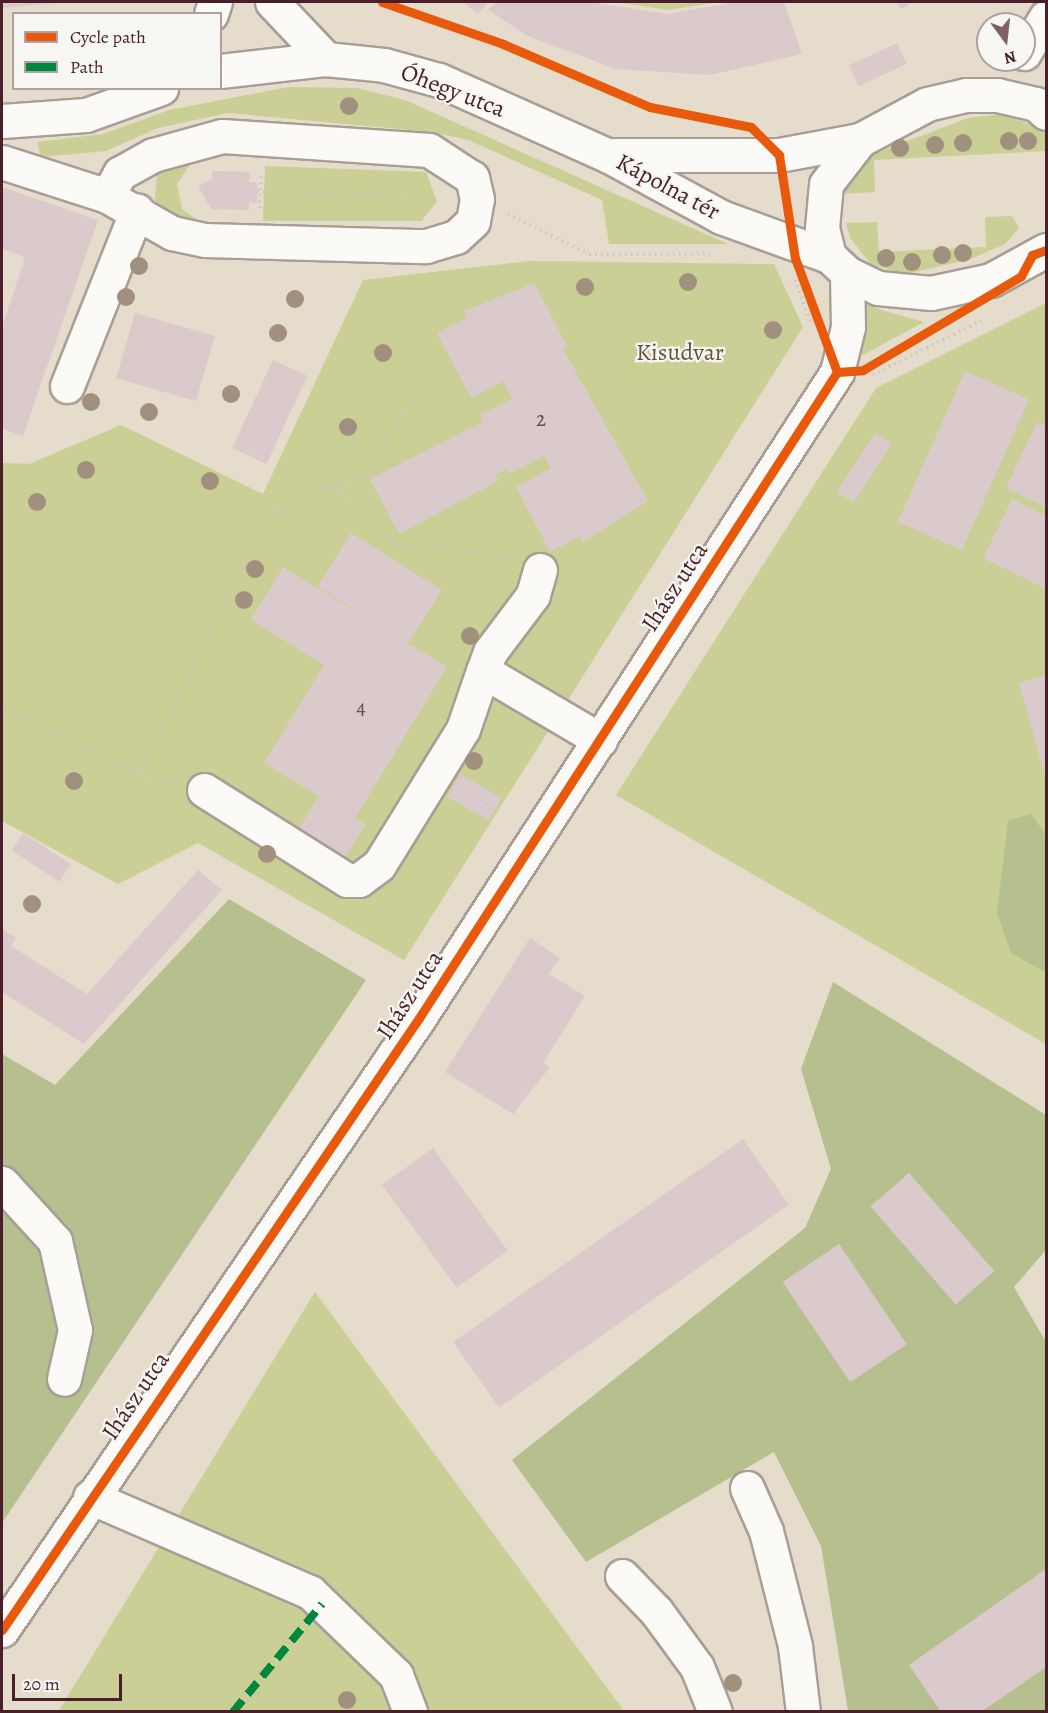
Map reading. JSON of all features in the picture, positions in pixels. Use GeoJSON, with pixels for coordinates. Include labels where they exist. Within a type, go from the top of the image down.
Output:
{"type":"FeatureCollection","features":[{"type":"Feature","properties":{"kind":"street"},"geometry":{"type":"LineString","coordinates":[[272,2],[326,59]]}},
{"type":"Feature","properties":{"kind":"street"},"geometry":{"type":"LineString","coordinates":[[1036,34],[1047,17]]}},
{"type":"Feature","properties":{"kind":"street","name":"Óhegy utca"},"geometry":{"type":"LineString","coordinates":[[222,70],[326,59],[384,66],[439,80],[607,155]]}},
{"type":"Feature","properties":{"kind":"street"},"geometry":{"type":"LineString","coordinates":[[997,95],[1011,72]]}},
{"type":"Feature","properties":{"kind":"street"},"geometry":{"type":"LineString","coordinates":[[2,121],[86,115],[155,90]]}},
{"type":"Feature","properties":{"kind":"street","name":"Kápolna tér"},"geometry":{"type":"LineString","coordinates":[[607,155],[779,155],[860,140],[927,104],[997,95],[1036,104],[1047,113]]}},
{"type":"Feature","properties":{"kind":"street"},"geometry":{"type":"LineString","coordinates":[[2,162],[107,196],[137,210],[172,233],[260,242],[426,246],[456,237],[473,221],[477,199],[472,178],[429,150],[222,136],[153,155],[120,173],[107,196]]}},
{"type":"Feature","properties":{"kind":"street","name":"Kápolna tér"},"geometry":{"type":"LineString","coordinates":[[838,265],[822,228],[826,184],[860,140]]}},
{"type":"Feature","properties":{"kind":"street","name":"Kápolna tér"},"geometry":{"type":"LineString","coordinates":[[607,155],[791,255],[838,265],[878,288],[931,293],[991,280],[1042,248]]}},
{"type":"Feature","properties":{"kind":"street"},"geometry":{"type":"LineString","coordinates":[[67,386],[137,210]]}},
{"type":"Feature","properties":{"kind":"street","name":"Ihász utca"},"geometry":{"type":"LineString","coordinates":[[2,1630],[90,1497],[419,1018],[834,375],[848,327],[838,265]]}},
{"type":"Feature","properties":{"kind":"street"},"geometry":{"type":"LineString","coordinates":[[204,790],[347,880],[359,880],[379,865],[463,729],[490,652],[533,595],[540,570]]}},
{"type":"Feature","properties":{"kind":"street"},"geometry":{"type":"LineString","coordinates":[[483,671],[600,740]]}},
{"type":"Feature","properties":{"kind":"street"},"geometry":{"type":"LineString","coordinates":[[2,1183],[55,1241],[75,1330],[64,1379]]}},
{"type":"Feature","properties":{"kind":"street"},"geometry":{"type":"LineString","coordinates":[[747,1488],[766,1532],[795,1646],[802,1712]]}},
{"type":"Feature","properties":{"kind":"street"},"geometry":{"type":"LineString","coordinates":[[90,1497],[310,1592],[396,1675],[410,1712]]}},
{"type":"Feature","properties":{"kind":"street"},"geometry":{"type":"LineString","coordinates":[[622,1576],[656,1611],[697,1667],[715,1712]]}},
{"type":"Feature","properties":{"kind":"path"},"geometry":{"type":"LineString","coordinates":[[260,242],[259,192],[263,163]]}},
{"type":"Feature","properties":{"kind":"path"},"geometry":{"type":"LineString","coordinates":[[259,192],[477,199],[590,254],[713,253]]}},
{"type":"Feature","properties":{"kind":"path"},"geometry":{"type":"LineString","coordinates":[[791,255],[834,375]]}},
{"type":"Feature","properties":{"kind":"path"},"geometry":{"type":"LineString","coordinates":[[791,255],[834,375]]}},
{"type":"Feature","properties":{"kind":"path"},"geometry":{"type":"LineString","coordinates":[[834,375],[867,378],[994,315]]}},
{"type":"Feature","properties":{"kind":"path"},"geometry":{"type":"LineString","coordinates":[[834,375],[863,369],[913,340]]}},
{"type":"Feature","properties":{"kind":"path"},"geometry":{"type":"LineString","coordinates":[[2,705],[139,776],[272,512],[369,473],[438,355]]}},
{"type":"Feature","properties":{"kind":"path"},"geometry":{"type":"LineString","coordinates":[[333,486],[393,542],[409,550],[428,543],[530,561],[540,570]]}},
{"type":"Feature","properties":{"kind":"path"},"geometry":{"type":"LineString","coordinates":[[272,512],[324,539]]}},
{"type":"Feature","properties":{"kind":"green space"},"geometry":{"type":"Polygon","coordinates":[[[615,2],[721,2],[668,10],[615,2]]]}},
{"type":"Feature","properties":{"kind":"green space"},"geometry":{"type":"Polygon","coordinates":[[[289,87],[357,88],[405,100],[728,244],[609,244],[602,200],[468,140],[432,132],[228,113],[158,128],[106,151],[41,157],[37,142],[103,134],[169,110],[289,87]]]}},
{"type":"Feature","properties":{"kind":"green space"},"geometry":{"type":"Polygon","coordinates":[[[1002,114],[1046,130],[1046,151],[874,160],[875,192],[842,194],[853,170],[876,153],[968,118],[1002,114]]]}},
{"type":"Feature","properties":{"kind":"green space"},"geometry":{"type":"Polygon","coordinates":[[[203,158],[191,163],[177,184],[182,209],[202,223],[172,217],[155,201],[157,172],[167,161],[203,158]]]}},
{"type":"Feature","properties":{"kind":"green space"},"geometry":{"type":"Polygon","coordinates":[[[265,166],[426,172],[437,202],[421,221],[263,221],[265,166]]]}},
{"type":"Feature","properties":{"kind":"green space"},"geometry":{"type":"Polygon","coordinates":[[[1012,216],[1019,228],[1005,244],[971,259],[902,275],[870,263],[850,238],[846,223],[877,222],[879,252],[986,247],[985,217],[1012,216]]]}},
{"type":"Feature","properties":{"kind":"green space","name":"Kisudvar"},"geometry":{"type":"Polygon","coordinates":[[[529,261],[774,264],[803,327],[404,960],[198,843],[118,884],[2,821],[2,463],[29,464],[121,425],[263,494],[363,280],[529,261]]]}},
{"type":"Feature","properties":{"kind":"green space"},"geometry":{"type":"Polygon","coordinates":[[[860,297],[878,309],[924,322],[863,355],[858,351],[860,297]]]}},
{"type":"Feature","properties":{"kind":"green space"},"geometry":{"type":"Polygon","coordinates":[[[1046,303],[1046,1044],[616,795],[876,388],[1046,303]]]}},
{"type":"Feature","properties":{"kind":"green space"},"geometry":{"type":"Polygon","coordinates":[[[1031,814],[1046,835],[1046,973],[1011,953],[997,913],[1008,820],[1031,814]]]}},
{"type":"Feature","properties":{"kind":"green space"},"geometry":{"type":"Polygon","coordinates":[[[229,899],[366,980],[2,1523],[2,1054],[55,1085],[229,899]]]}},
{"type":"Feature","properties":{"kind":"green space"},"geometry":{"type":"Polygon","coordinates":[[[833,982],[1046,1115],[1046,1250],[1014,1287],[1046,1342],[1046,1711],[848,1711],[821,1546],[774,1452],[586,1562],[512,1460],[805,1228],[831,1169],[801,1069],[833,982]]]}},
{"type":"Feature","properties":{"kind":"green space"},"geometry":{"type":"Polygon","coordinates":[[[315,1292],[624,1711],[58,1712],[315,1292]]]}},
{"type":"Feature","properties":{"kind":"building"},"geometry":{"type":"Polygon","coordinates":[[[2,2],[62,2],[62,3],[2,8],[2,2]]]}},
{"type":"Feature","properties":{"kind":"building"},"geometry":{"type":"Polygon","coordinates":[[[462,2],[489,2],[478,13],[462,2]]]}},
{"type":"Feature","properties":{"kind":"building"},"geometry":{"type":"Polygon","coordinates":[[[496,2],[590,2],[667,14],[736,2],[784,2],[802,54],[710,75],[616,69],[528,36],[488,10],[496,2]]]}},
{"type":"Feature","properties":{"kind":"building"},"geometry":{"type":"Polygon","coordinates":[[[897,2],[913,2],[901,9],[897,2]]]}},
{"type":"Feature","properties":{"kind":"building"},"geometry":{"type":"Polygon","coordinates":[[[897,43],[907,64],[859,86],[849,65],[897,43]]]}},
{"type":"Feature","properties":{"kind":"building"},"geometry":{"type":"Polygon","coordinates":[[[212,171],[250,172],[249,182],[257,182],[257,203],[249,202],[249,210],[211,209],[198,186],[212,179],[212,171]]]}},
{"type":"Feature","properties":{"kind":"building"},"geometry":{"type":"Polygon","coordinates":[[[2,187],[98,220],[23,436],[2,429],[2,327],[25,257],[2,249],[2,187]]]}},
{"type":"Feature","properties":{"kind":"building"},"geometry":{"type":"Polygon","coordinates":[[[534,283],[568,348],[563,349],[648,501],[583,542],[580,536],[550,552],[516,487],[551,468],[544,456],[509,474],[507,469],[495,475],[498,481],[399,534],[370,479],[483,422],[480,415],[512,399],[503,381],[471,398],[437,333],[467,318],[464,311],[534,283]]]}},
{"type":"Feature","properties":{"kind":"building"},"geometry":{"type":"Polygon","coordinates":[[[135,313],[215,336],[196,401],[116,378],[135,313]]]}},
{"type":"Feature","properties":{"kind":"building"},"geometry":{"type":"Polygon","coordinates":[[[273,360],[307,376],[266,464],[232,448],[273,360]]]}},
{"type":"Feature","properties":{"kind":"building"},"geometry":{"type":"Polygon","coordinates":[[[965,371],[1029,399],[962,550],[898,522],[965,371]]]}},
{"type":"Feature","properties":{"kind":"building"},"geometry":{"type":"Polygon","coordinates":[[[1037,422],[1046,426],[1046,507],[1006,488],[1037,422]]]}},
{"type":"Feature","properties":{"kind":"building"},"geometry":{"type":"Polygon","coordinates":[[[875,433],[892,444],[854,503],[837,492],[875,433]]]}},
{"type":"Feature","properties":{"kind":"building"},"geometry":{"type":"Polygon","coordinates":[[[1012,499],[1046,516],[1046,589],[983,558],[1012,499]]]}},
{"type":"Feature","properties":{"kind":"building"},"geometry":{"type":"Polygon","coordinates":[[[351,533],[442,590],[408,643],[318,586],[351,533]]]}},
{"type":"Feature","properties":{"kind":"building"},"geometry":{"type":"Polygon","coordinates":[[[283,567],[447,667],[355,818],[366,824],[341,864],[294,836],[319,796],[264,763],[324,665],[251,620],[283,567]]]}},
{"type":"Feature","properties":{"kind":"building"},"geometry":{"type":"Polygon","coordinates":[[[1046,675],[1046,780],[1019,683],[1046,675]]]}},
{"type":"Feature","properties":{"kind":"building"},"geometry":{"type":"Polygon","coordinates":[[[460,774],[502,798],[489,821],[447,797],[460,774]]]}},
{"type":"Feature","properties":{"kind":"building"},"geometry":{"type":"Polygon","coordinates":[[[23,833],[71,864],[59,882],[12,851],[23,833]]]}},
{"type":"Feature","properties":{"kind":"building"},"geometry":{"type":"Polygon","coordinates":[[[198,870],[222,890],[84,1044],[2,992],[2,929],[16,938],[11,946],[87,994],[198,870]]]}},
{"type":"Feature","properties":{"kind":"building"},"geometry":{"type":"Polygon","coordinates":[[[530,938],[560,958],[549,974],[585,996],[543,1063],[550,1067],[513,1114],[445,1072],[530,938]]]}},
{"type":"Feature","properties":{"kind":"building"},"geometry":{"type":"Polygon","coordinates":[[[743,1139],[789,1205],[499,1408],[453,1342],[743,1139]]]}},
{"type":"Feature","properties":{"kind":"building"},"geometry":{"type":"Polygon","coordinates":[[[433,1148],[508,1251],[457,1288],[382,1185],[433,1148]]]}},
{"type":"Feature","properties":{"kind":"building"},"geometry":{"type":"Polygon","coordinates":[[[909,1173],[994,1271],[956,1305],[871,1206],[909,1173]]]}},
{"type":"Feature","properties":{"kind":"building"},"geometry":{"type":"Polygon","coordinates":[[[839,1244],[907,1344],[850,1382],[783,1282],[839,1244]]]}},
{"type":"Feature","properties":{"kind":"building"},"geometry":{"type":"Polygon","coordinates":[[[1046,1569],[1046,1667],[981,1712],[941,1712],[909,1665],[1046,1569]]]}},
{"type":"Feature","properties":{"kind":"marked path"},"geometry":{"type":"LineString","coordinates":[[233,1712],[322,1604]]}},
{"type":"Feature","properties":{"kind":"cycle path"},"geometry":{"type":"LineString","coordinates":[[382,2],[503,44],[650,107],[751,127],[779,155],[795,258],[837,372],[863,370],[1021,276],[1032,255],[1046,250]]}},
{"type":"Feature","properties":{"kind":"cycle path"},"geometry":{"type":"LineString","coordinates":[[2,1630],[419,1018],[837,372]]}}]}
